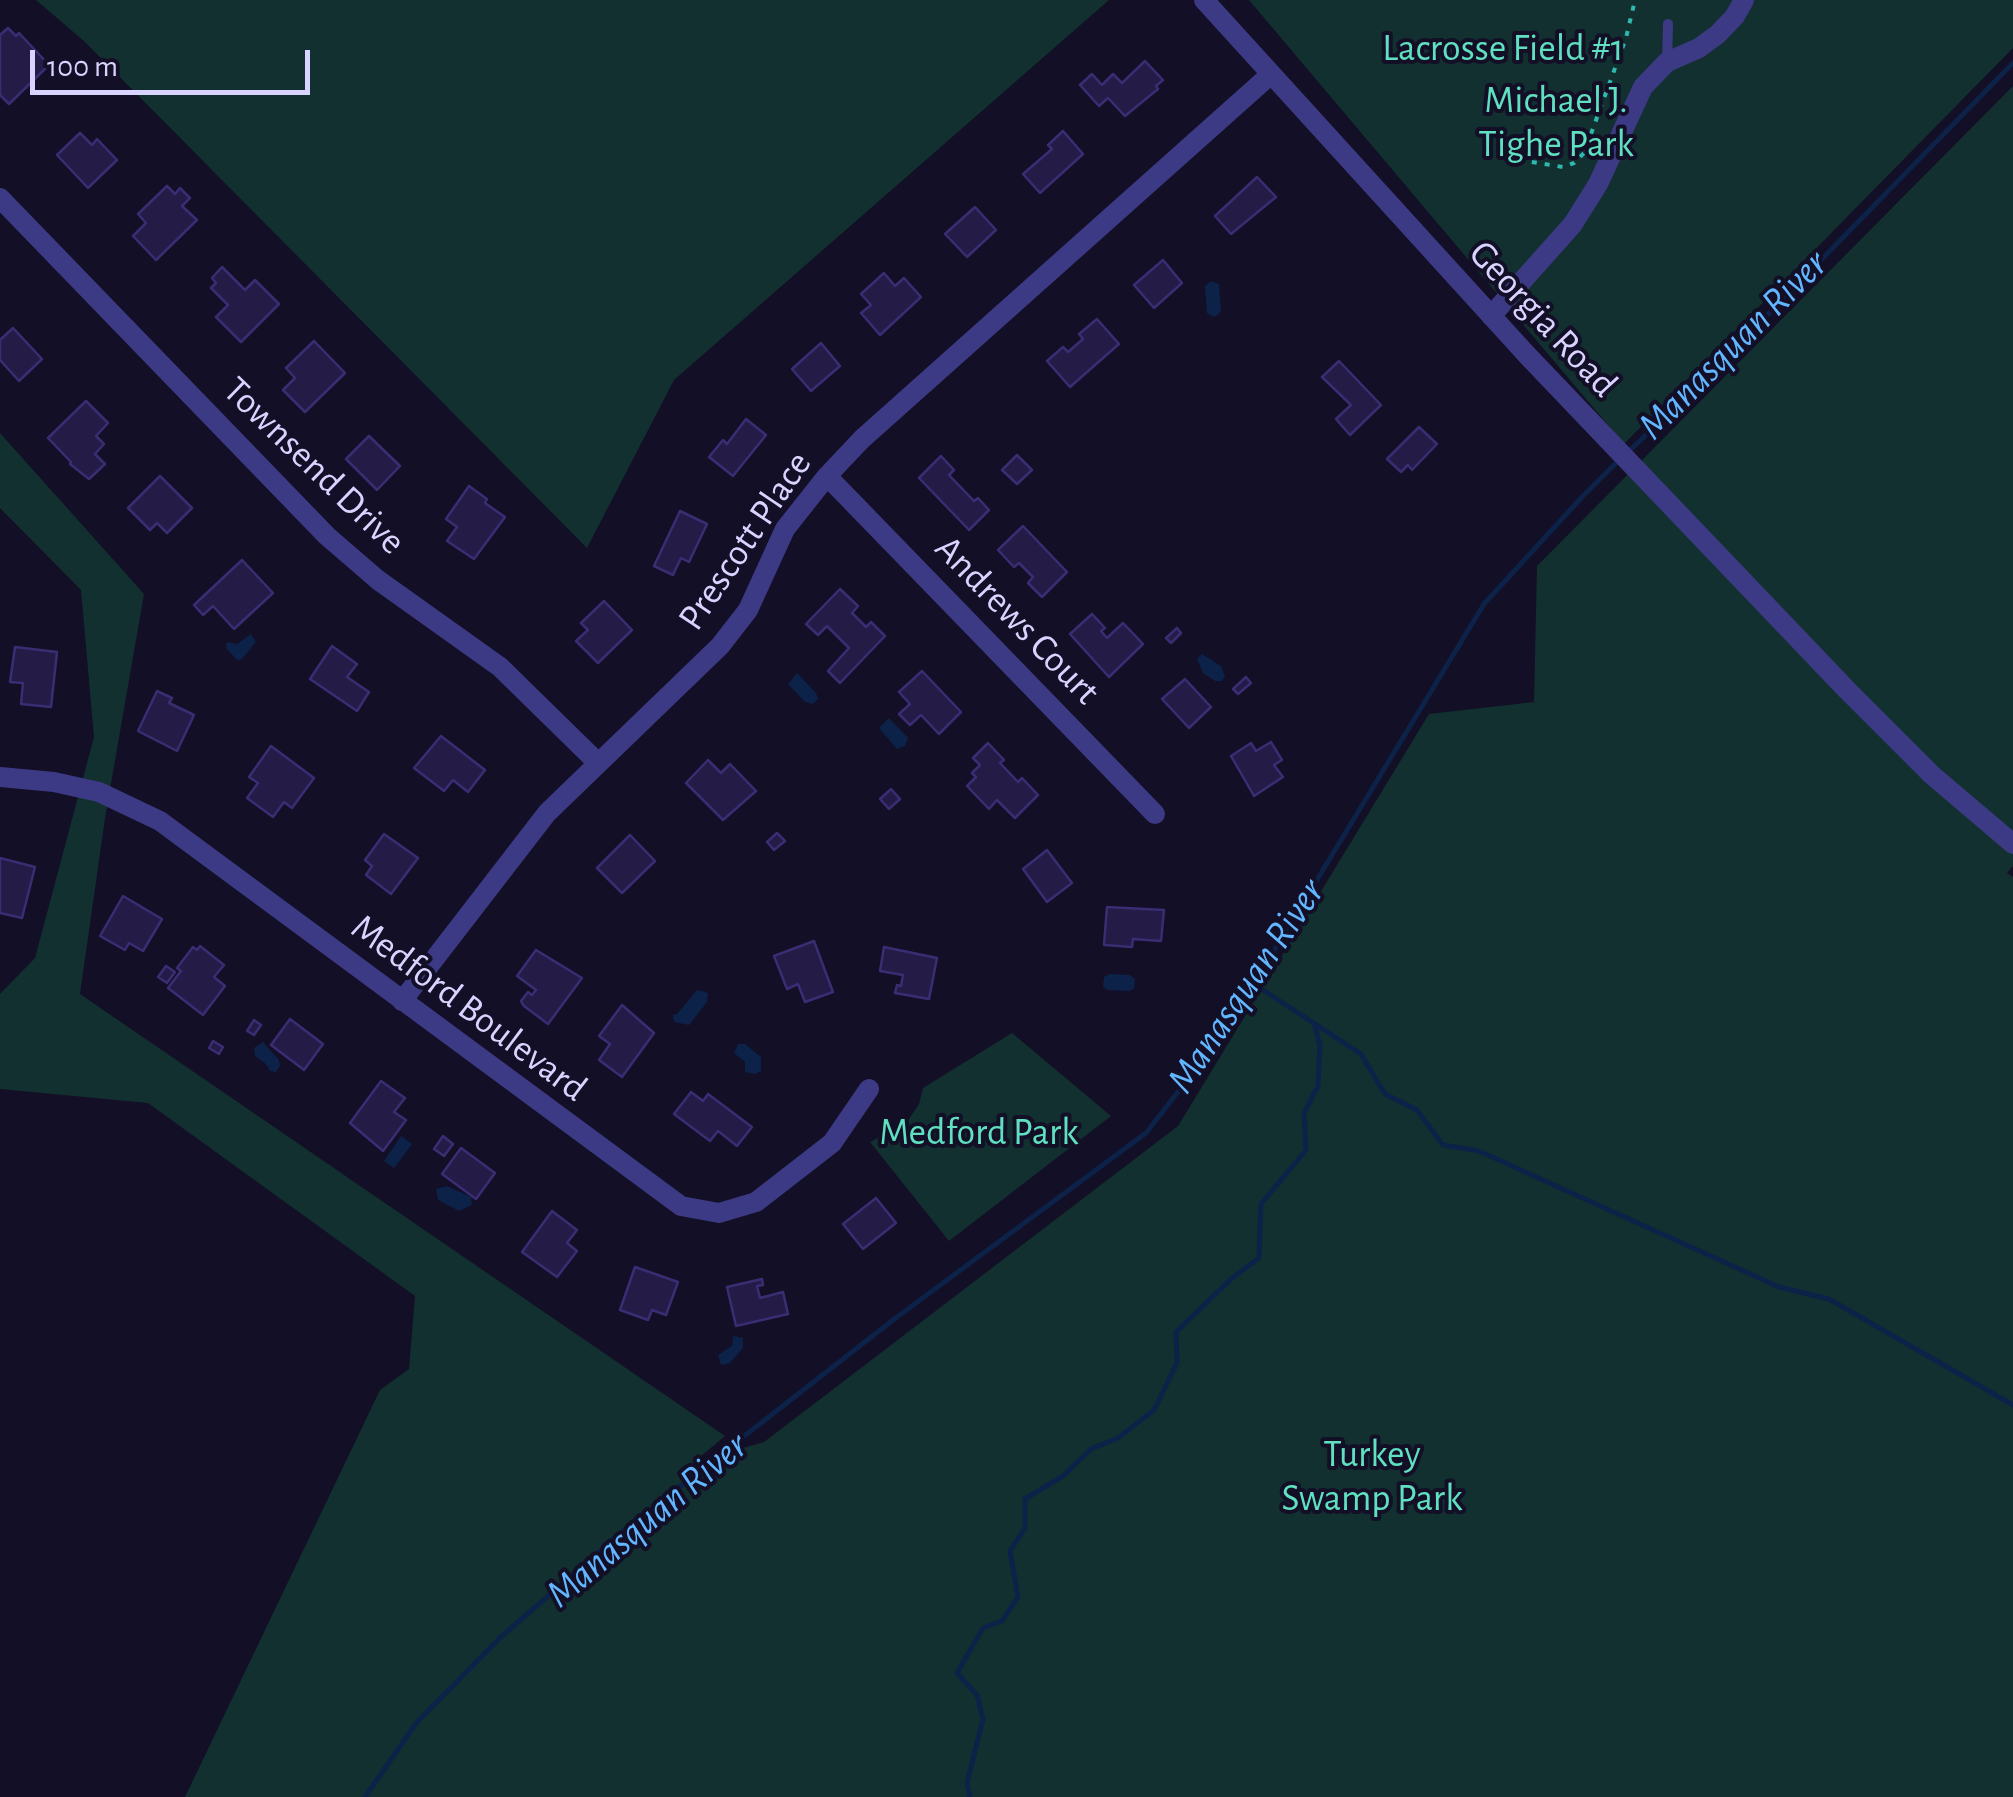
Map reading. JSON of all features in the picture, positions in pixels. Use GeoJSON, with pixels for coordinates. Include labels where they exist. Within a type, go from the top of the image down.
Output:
{"type":"FeatureCollection","features":[{"type":"Feature","properties":{"kind":"street","name":"Georgia Road"},"geometry":{"type":"LineString","coordinates":[[1204,0],[1610,442],[1932,775],[2013,844]]}},
{"type":"Feature","properties":{"kind":"street"},"geometry":{"type":"LineString","coordinates":[[1491,316],[1573,224],[1598,184],[1643,87],[1667,62],[1699,48],[1718,34],[1736,16],[1744,0]]}},
{"type":"Feature","properties":{"kind":"street","name":"Prescott Place"},"geometry":{"type":"LineString","coordinates":[[402,1001],[532,830],[739,624],[785,529],[827,476],[862,439],[1270,75]]}},
{"type":"Feature","properties":{"kind":"street","name":"Townsend Drive"},"geometry":{"type":"LineString","coordinates":[[0,198],[327,536],[378,580],[500,667],[598,763]]}},
{"type":"Feature","properties":{"kind":"street","name":"Andrews Court"},"geometry":{"type":"LineString","coordinates":[[827,476],[1155,814]]}},
{"type":"Feature","properties":{"kind":"street","name":"Medford Boulevard"},"geometry":{"type":"LineString","coordinates":[[0,777],[54,782],[99,792],[140,810],[681,1206],[706,1212],[738,1209],[756,1202],[832,1142],[869,1089]]}},
{"type":"Feature","properties":{"kind":"lane"},"geometry":{"type":"LineString","coordinates":[[1667,62],[1668,24]]}},
{"type":"Feature","properties":{"kind":"path"},"geometry":{"type":"LineString","coordinates":[[1519,160],[1563,166],[1574,164],[1584,153],[1626,38],[1635,0]]}},
{"type":"Feature","properties":{"kind":"green space"},"geometry":{"type":"Polygon","coordinates":[[[36,0],[1109,0],[674,380],[587,548],[85,42],[36,0]]]}},
{"type":"Feature","properties":{"kind":"green space"},"geometry":{"type":"Polygon","coordinates":[[[1249,0],[2013,0],[2013,48],[1624,444],[1249,0]]]}},
{"type":"Feature","properties":{"kind":"green space","name":"Turkey Swamp Park"},"geometry":{"type":"Polygon","coordinates":[[[2013,86],[2013,866],[2007,873],[2013,877],[2013,1797],[185,1797],[380,1390],[409,1369],[415,1296],[148,1103],[0,1089],[0,994],[35,958],[94,737],[81,590],[0,508],[0,433],[144,594],[105,818],[80,994],[725,1436],[694,1462],[764,1442],[1178,1126],[1429,714],[1534,702],[1537,566],[2013,86]]]}},
{"type":"Feature","properties":{"kind":"green space","name":"Medford Park"},"geometry":{"type":"Polygon","coordinates":[[[1012,1033],[1111,1116],[949,1241],[870,1142],[907,1122],[919,1104],[923,1088],[1012,1033]]]}},
{"type":"Feature","properties":{"kind":"water"},"geometry":{"type":"Polygon","coordinates":[[[1211,281],[1219,284],[1221,312],[1214,317],[1207,313],[1205,286],[1211,281]]]}},
{"type":"Feature","properties":{"kind":"water"},"geometry":{"type":"Polygon","coordinates":[[[251,634],[256,642],[237,660],[226,648],[227,642],[237,644],[251,634]]]}},
{"type":"Feature","properties":{"kind":"water"},"geometry":{"type":"Polygon","coordinates":[[[1202,654],[1221,666],[1225,676],[1222,681],[1203,673],[1197,659],[1202,654]]]}},
{"type":"Feature","properties":{"kind":"water"},"geometry":{"type":"Polygon","coordinates":[[[797,673],[816,693],[818,699],[813,704],[805,702],[788,684],[797,673]]]}},
{"type":"Feature","properties":{"kind":"water"},"geometry":{"type":"Polygon","coordinates":[[[889,718],[908,738],[905,746],[897,749],[879,728],[889,718]]]}},
{"type":"Feature","properties":{"kind":"water"},"geometry":{"type":"Polygon","coordinates":[[[1130,975],[1135,979],[1134,988],[1107,990],[1104,977],[1130,975]]]}},
{"type":"Feature","properties":{"kind":"water"},"geometry":{"type":"Polygon","coordinates":[[[697,990],[708,993],[707,1002],[689,1025],[674,1022],[673,1015],[697,990]]]}},
{"type":"Feature","properties":{"kind":"water"},"geometry":{"type":"Polygon","coordinates":[[[263,1042],[279,1060],[276,1072],[255,1056],[254,1048],[263,1042]]]}},
{"type":"Feature","properties":{"kind":"water"},"geometry":{"type":"Polygon","coordinates":[[[738,1044],[745,1044],[761,1057],[761,1071],[745,1072],[745,1062],[734,1053],[738,1044]]]}},
{"type":"Feature","properties":{"kind":"water"},"geometry":{"type":"Polygon","coordinates":[[[401,1136],[412,1144],[394,1168],[384,1161],[401,1136]]]}},
{"type":"Feature","properties":{"kind":"water"},"geometry":{"type":"Polygon","coordinates":[[[447,1186],[471,1197],[472,1205],[459,1211],[438,1200],[436,1189],[447,1186]]]}},
{"type":"Feature","properties":{"kind":"water"},"geometry":{"type":"Polygon","coordinates":[[[733,1336],[743,1338],[743,1348],[730,1363],[721,1365],[718,1355],[732,1346],[733,1336]]]}},
{"type":"Feature","properties":{"kind":"building"},"geometry":{"type":"Polygon","coordinates":[[[8,28],[16,36],[19,33],[49,65],[9,104],[0,95],[0,35],[8,28]]]}},
{"type":"Feature","properties":{"kind":"building"},"geometry":{"type":"Polygon","coordinates":[[[1145,61],[1163,80],[1156,86],[1158,89],[1125,116],[1108,98],[1099,106],[1080,85],[1092,74],[1102,85],[1113,74],[1122,83],[1145,61]]]}},
{"type":"Feature","properties":{"kind":"building"},"geometry":{"type":"Polygon","coordinates":[[[1063,131],[1083,154],[1040,193],[1023,174],[1052,149],[1048,145],[1063,131]]]}},
{"type":"Feature","properties":{"kind":"building"},"geometry":{"type":"Polygon","coordinates":[[[80,133],[92,145],[97,139],[117,160],[88,188],[57,155],[80,133]]]}},
{"type":"Feature","properties":{"kind":"building"},"geometry":{"type":"Polygon","coordinates":[[[1257,177],[1276,197],[1231,234],[1215,216],[1257,177]]]}},
{"type":"Feature","properties":{"kind":"building"},"geometry":{"type":"Polygon","coordinates":[[[167,186],[175,194],[180,188],[190,198],[182,206],[197,220],[156,260],[133,236],[146,223],[138,214],[167,186]]]}},
{"type":"Feature","properties":{"kind":"building"},"geometry":{"type":"Polygon","coordinates":[[[975,207],[996,230],[967,257],[945,234],[975,207]]]}},
{"type":"Feature","properties":{"kind":"building"},"geometry":{"type":"Polygon","coordinates":[[[1163,260],[1182,283],[1154,308],[1134,285],[1163,260]]]}},
{"type":"Feature","properties":{"kind":"building"},"geometry":{"type":"Polygon","coordinates":[[[222,267],[245,290],[255,280],[279,304],[241,342],[216,317],[228,305],[211,288],[216,283],[212,278],[222,267]]]}},
{"type":"Feature","properties":{"kind":"building"},"geometry":{"type":"Polygon","coordinates":[[[884,273],[895,286],[904,278],[921,297],[880,335],[861,313],[871,305],[861,294],[884,273]]]}},
{"type":"Feature","properties":{"kind":"building"},"geometry":{"type":"Polygon","coordinates":[[[1097,319],[1119,344],[1070,387],[1047,361],[1063,347],[1068,352],[1083,339],[1079,334],[1097,319]]]}},
{"type":"Feature","properties":{"kind":"building"},"geometry":{"type":"Polygon","coordinates":[[[13,328],[42,359],[19,381],[0,360],[0,340],[13,328]]]}},
{"type":"Feature","properties":{"kind":"building"},"geometry":{"type":"Polygon","coordinates":[[[314,341],[345,373],[305,412],[283,390],[295,378],[286,368],[314,341]]]}},
{"type":"Feature","properties":{"kind":"building"},"geometry":{"type":"Polygon","coordinates":[[[821,343],[840,366],[811,391],[792,369],[821,343]]]}},
{"type":"Feature","properties":{"kind":"building"},"geometry":{"type":"Polygon","coordinates":[[[1339,361],[1381,405],[1350,435],[1336,419],[1351,405],[1322,377],[1339,361]]]}},
{"type":"Feature","properties":{"kind":"building"},"geometry":{"type":"Polygon","coordinates":[[[86,401],[108,423],[96,436],[104,444],[95,454],[105,464],[89,479],[48,438],[86,401]]]}},
{"type":"Feature","properties":{"kind":"building"},"geometry":{"type":"Polygon","coordinates":[[[746,419],[766,435],[733,476],[709,457],[723,440],[727,444],[746,419]]]}},
{"type":"Feature","properties":{"kind":"building"},"geometry":{"type":"Polygon","coordinates":[[[1419,427],[1437,444],[1412,470],[1408,465],[1401,472],[1387,459],[1419,427]]]}},
{"type":"Feature","properties":{"kind":"building"},"geometry":{"type":"Polygon","coordinates":[[[369,436],[400,466],[377,490],[346,459],[369,436]]]}},
{"type":"Feature","properties":{"kind":"building"},"geometry":{"type":"Polygon","coordinates":[[[1017,455],[1032,470],[1017,484],[1002,470],[1017,455]]]}},
{"type":"Feature","properties":{"kind":"building"},"geometry":{"type":"Polygon","coordinates":[[[941,456],[954,470],[949,475],[974,501],[978,498],[989,510],[969,530],[919,478],[941,456]]]}},
{"type":"Feature","properties":{"kind":"building"},"geometry":{"type":"Polygon","coordinates":[[[160,476],[192,508],[167,533],[157,523],[150,530],[128,508],[160,476]]]}},
{"type":"Feature","properties":{"kind":"building"},"geometry":{"type":"Polygon","coordinates":[[[469,486],[505,517],[474,559],[447,541],[457,527],[446,519],[469,486]]]}},
{"type":"Feature","properties":{"kind":"building"},"geometry":{"type":"Polygon","coordinates":[[[680,511],[707,524],[689,562],[681,558],[673,575],[654,566],[680,511]]]}},
{"type":"Feature","properties":{"kind":"building"},"geometry":{"type":"Polygon","coordinates":[[[1023,526],[1067,572],[1042,597],[1028,583],[1033,577],[1019,563],[1014,567],[998,550],[1023,526]]]}},
{"type":"Feature","properties":{"kind":"building"},"geometry":{"type":"Polygon","coordinates":[[[242,560],[273,593],[234,629],[213,606],[203,615],[194,605],[242,560]]]}},
{"type":"Feature","properties":{"kind":"building"},"geometry":{"type":"Polygon","coordinates":[[[840,589],[858,606],[852,613],[866,627],[871,622],[885,636],[840,683],[828,671],[849,648],[827,626],[818,635],[806,624],[840,589]]]}},
{"type":"Feature","properties":{"kind":"building"},"geometry":{"type":"Polygon","coordinates":[[[604,601],[632,630],[598,663],[576,641],[588,630],[581,623],[604,601]]]}},
{"type":"Feature","properties":{"kind":"building"},"geometry":{"type":"Polygon","coordinates":[[[1092,614],[1105,628],[1101,631],[1107,638],[1123,623],[1143,644],[1109,677],[1070,634],[1092,614]]]}},
{"type":"Feature","properties":{"kind":"building"},"geometry":{"type":"Polygon","coordinates":[[[1177,628],[1181,633],[1171,643],[1166,638],[1177,628]]]}},
{"type":"Feature","properties":{"kind":"building"},"geometry":{"type":"Polygon","coordinates":[[[332,646],[357,664],[347,677],[369,692],[357,711],[310,679],[332,646]]]}},
{"type":"Feature","properties":{"kind":"building"},"geometry":{"type":"Polygon","coordinates":[[[15,647],[57,652],[51,707],[21,704],[23,683],[10,682],[15,647]]]}},
{"type":"Feature","properties":{"kind":"building"},"geometry":{"type":"Polygon","coordinates":[[[922,671],[961,712],[939,734],[921,715],[910,725],[899,714],[910,704],[899,692],[922,671]]]}},
{"type":"Feature","properties":{"kind":"building"},"geometry":{"type":"Polygon","coordinates":[[[1246,677],[1251,683],[1238,694],[1233,689],[1246,677]]]}},
{"type":"Feature","properties":{"kind":"building"},"geometry":{"type":"Polygon","coordinates":[[[1185,679],[1211,707],[1189,728],[1162,699],[1185,679]]]}},
{"type":"Feature","properties":{"kind":"building"},"geometry":{"type":"Polygon","coordinates":[[[157,691],[172,698],[169,703],[194,715],[177,751],[138,731],[157,691]]]}},
{"type":"Feature","properties":{"kind":"building"},"geometry":{"type":"Polygon","coordinates":[[[441,736],[485,770],[468,792],[453,780],[444,791],[414,768],[441,736]]]}},
{"type":"Feature","properties":{"kind":"building"},"geometry":{"type":"Polygon","coordinates":[[[1271,742],[1282,760],[1274,765],[1283,777],[1254,796],[1231,756],[1251,743],[1256,751],[1271,742]]]}},
{"type":"Feature","properties":{"kind":"building"},"geometry":{"type":"Polygon","coordinates":[[[988,743],[1018,782],[1022,778],[1038,795],[1015,818],[997,800],[989,809],[967,786],[980,765],[973,758],[988,743]]]}},
{"type":"Feature","properties":{"kind":"building"},"geometry":{"type":"Polygon","coordinates":[[[271,746],[314,778],[292,808],[284,802],[273,817],[247,798],[258,783],[249,777],[271,746]]]}},
{"type":"Feature","properties":{"kind":"building"},"geometry":{"type":"Polygon","coordinates":[[[708,760],[721,773],[730,764],[756,791],[723,820],[686,783],[708,760]]]}},
{"type":"Feature","properties":{"kind":"building"},"geometry":{"type":"Polygon","coordinates":[[[891,789],[900,799],[889,809],[880,799],[891,789]]]}},
{"type":"Feature","properties":{"kind":"building"},"geometry":{"type":"Polygon","coordinates":[[[777,833],[785,841],[774,850],[767,842],[777,833]]]}},
{"type":"Feature","properties":{"kind":"building"},"geometry":{"type":"Polygon","coordinates":[[[384,834],[418,858],[391,894],[366,875],[372,866],[365,860],[384,834]]]}},
{"type":"Feature","properties":{"kind":"building"},"geometry":{"type":"Polygon","coordinates":[[[630,835],[655,861],[622,893],[597,868],[630,835]]]}},
{"type":"Feature","properties":{"kind":"building"},"geometry":{"type":"Polygon","coordinates":[[[1047,850],[1072,883],[1047,902],[1023,869],[1047,850]]]}},
{"type":"Feature","properties":{"kind":"building"},"geometry":{"type":"Polygon","coordinates":[[[0,858],[35,867],[22,918],[0,913],[0,858]]]}},
{"type":"Feature","properties":{"kind":"building"},"geometry":{"type":"Polygon","coordinates":[[[123,896],[162,919],[143,951],[129,943],[125,950],[100,936],[123,896]]]}},
{"type":"Feature","properties":{"kind":"building"},"geometry":{"type":"Polygon","coordinates":[[[1107,907],[1164,910],[1161,941],[1133,939],[1132,947],[1104,945],[1107,907]]]}},
{"type":"Feature","properties":{"kind":"building"},"geometry":{"type":"Polygon","coordinates":[[[814,941],[833,992],[805,1002],[798,984],[787,989],[774,956],[814,941]]]}},
{"type":"Feature","properties":{"kind":"building"},"geometry":{"type":"Polygon","coordinates":[[[200,946],[224,965],[214,977],[225,986],[203,1015],[168,988],[193,947],[197,950],[200,946]]]}},
{"type":"Feature","properties":{"kind":"building"},"geometry":{"type":"Polygon","coordinates":[[[884,947],[937,958],[929,999],[895,993],[903,975],[880,971],[884,947]]]}},
{"type":"Feature","properties":{"kind":"building"},"geometry":{"type":"Polygon","coordinates":[[[536,950],[582,978],[548,1024],[521,1001],[528,992],[532,995],[536,990],[517,976],[536,950]]]}},
{"type":"Feature","properties":{"kind":"building"},"geometry":{"type":"Polygon","coordinates":[[[166,966],[175,972],[167,983],[158,977],[166,966]]]}},
{"type":"Feature","properties":{"kind":"building"},"geometry":{"type":"Polygon","coordinates":[[[622,1005],[654,1033],[622,1077],[599,1060],[610,1044],[599,1036],[622,1005]]]}},
{"type":"Feature","properties":{"kind":"building"},"geometry":{"type":"Polygon","coordinates":[[[290,1019],[323,1044],[304,1070],[271,1045],[290,1019]]]}},
{"type":"Feature","properties":{"kind":"building"},"geometry":{"type":"Polygon","coordinates":[[[254,1020],[261,1025],[254,1035],[247,1031],[254,1020]]]}},
{"type":"Feature","properties":{"kind":"building"},"geometry":{"type":"Polygon","coordinates":[[[213,1041],[223,1047],[219,1054],[209,1048],[213,1041]]]}},
{"type":"Feature","properties":{"kind":"building"},"geometry":{"type":"Polygon","coordinates":[[[381,1081],[405,1098],[394,1112],[406,1120],[383,1151],[350,1123],[381,1081]]]}},
{"type":"Feature","properties":{"kind":"building"},"geometry":{"type":"Polygon","coordinates":[[[691,1092],[703,1101],[708,1094],[752,1127],[737,1146],[718,1131],[710,1141],[674,1114],[691,1092]]]}},
{"type":"Feature","properties":{"kind":"building"},"geometry":{"type":"Polygon","coordinates":[[[443,1136],[453,1144],[444,1156],[434,1149],[443,1136]]]}},
{"type":"Feature","properties":{"kind":"building"},"geometry":{"type":"Polygon","coordinates":[[[461,1148],[495,1173],[476,1199],[442,1174],[461,1148]]]}},
{"type":"Feature","properties":{"kind":"building"},"geometry":{"type":"Polygon","coordinates":[[[876,1198],[896,1223],[863,1249],[843,1224],[876,1198]]]}},
{"type":"Feature","properties":{"kind":"building"},"geometry":{"type":"Polygon","coordinates":[[[552,1211],[577,1230],[567,1243],[577,1251],[557,1277],[522,1252],[552,1211]]]}},
{"type":"Feature","properties":{"kind":"building"},"geometry":{"type":"Polygon","coordinates":[[[635,1267],[678,1282],[666,1315],[652,1310],[648,1320],[620,1310],[635,1267]]]}},
{"type":"Feature","properties":{"kind":"building"},"geometry":{"type":"Polygon","coordinates":[[[762,1279],[763,1285],[757,1286],[760,1298],[783,1292],[788,1314],[736,1326],[727,1287],[762,1279]]]}},
{"type":"Feature","properties":{"kind":"waterway","name":"Manasquan River"},"geometry":{"type":"LineString","coordinates":[[1628,452],[1707,377],[2013,63]]}},
{"type":"Feature","properties":{"kind":"waterway","name":"Manasquan River"},"geometry":{"type":"LineString","coordinates":[[365,1797],[417,1722],[503,1635],[629,1526],[893,1320],[1146,1133],[1226,1030],[1484,604],[1620,459]]}},
{"type":"Feature","properties":{"kind":"waterway"},"geometry":{"type":"LineString","coordinates":[[1254,984],[1361,1054],[1385,1094],[1417,1110],[1443,1145],[1479,1151],[1779,1287],[1829,1299],[2013,1405]]}},
{"type":"Feature","properties":{"kind":"waterway"},"geometry":{"type":"LineString","coordinates":[[970,1797],[967,1783],[983,1719],[977,1695],[957,1673],[983,1628],[1002,1621],[1018,1597],[1010,1551],[1025,1528],[1025,1499],[1063,1476],[1091,1449],[1118,1438],[1154,1410],[1177,1363],[1176,1332],[1259,1258],[1261,1204],[1306,1150],[1304,1113],[1318,1086],[1320,1045],[1314,1023]]}},
{"type":"Feature","properties":{"kind":"park label","name":"Lacrosse Field #1"},"geometry":{"type":"Point","coordinates":[1503,49]}},
{"type":"Feature","properties":{"kind":"park label","name":"Michael J. Tighe Park"},"geometry":{"type":"Point","coordinates":[1556,123]}}]}
